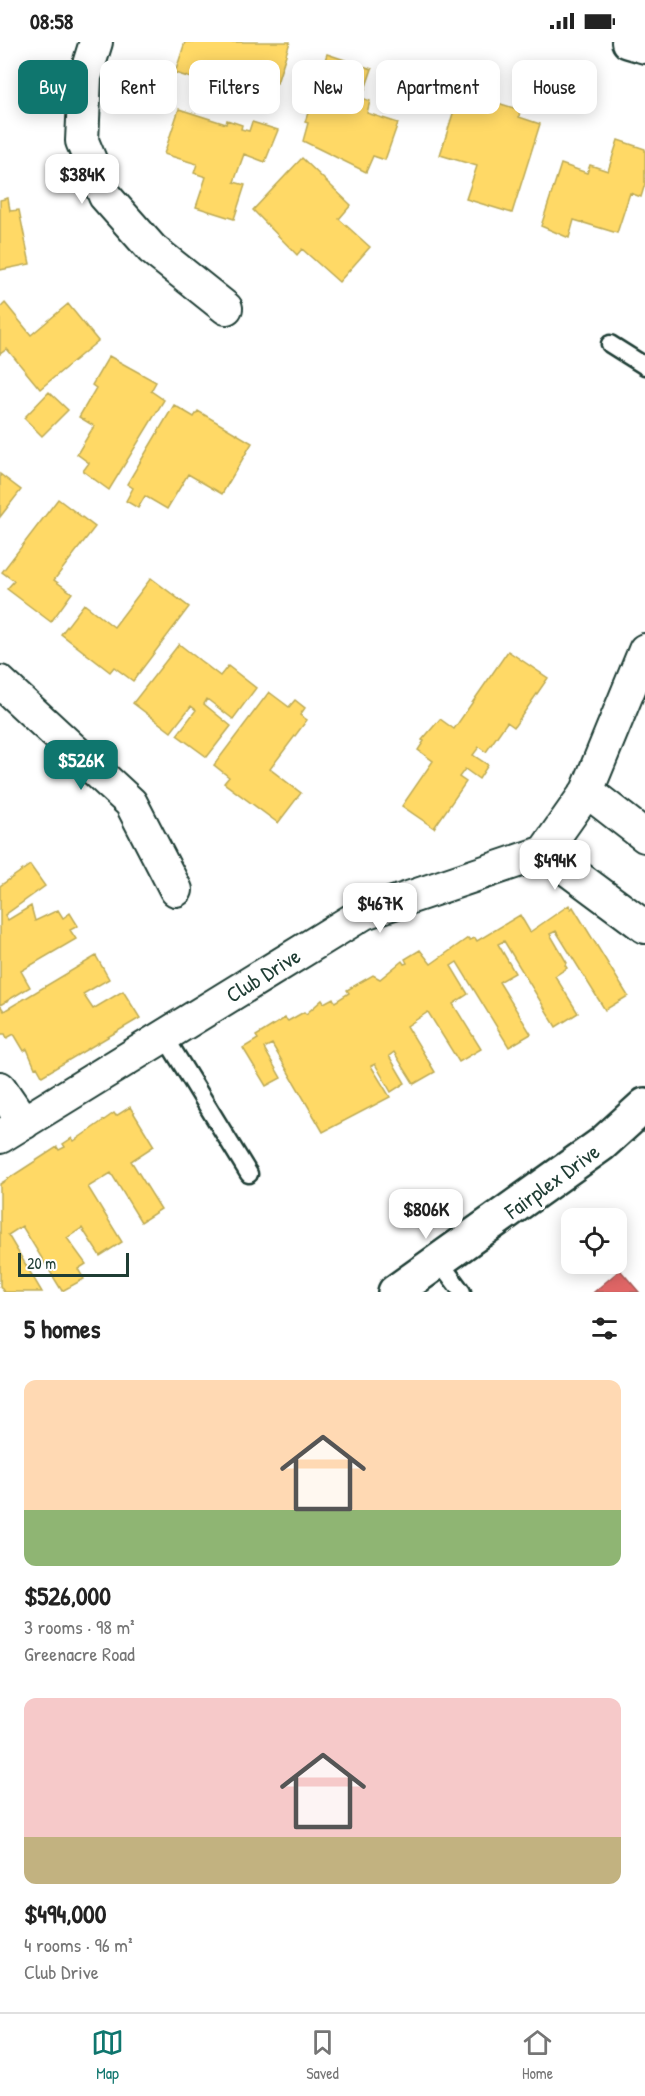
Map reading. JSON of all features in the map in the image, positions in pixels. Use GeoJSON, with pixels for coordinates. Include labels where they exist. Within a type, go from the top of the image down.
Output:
{"type":"FeatureCollection","features":[{"type":"Feature","properties":{"kind":"main road","name":"Fairplex Drive"},"geometry":{"type":"LineString","coordinates":[[395,1292],[602,1144],[645,1105]]}},
{"type":"Feature","properties":{"kind":"street"},"geometry":{"type":"LineString","coordinates":[[96,42],[85,77],[82,141],[105,196],[152,249],[226,308]]}},
{"type":"Feature","properties":{"kind":"street"},"geometry":{"type":"LineString","coordinates":[[628,42],[645,47]]}},
{"type":"Feature","properties":{"kind":"street"},"geometry":{"type":"LineString","coordinates":[[645,650],[587,791],[544,852],[645,927]]}},
{"type":"Feature","properties":{"kind":"street"},"geometry":{"type":"LineString","coordinates":[[0,682],[131,803],[176,890]]}},
{"type":"Feature","properties":{"kind":"street"},"geometry":{"type":"LineString","coordinates":[[587,791],[645,836]]}},
{"type":"Feature","properties":{"kind":"street","name":"Club Drive"},"geometry":{"type":"LineString","coordinates":[[12,1130],[364,913],[544,852]]}},
{"type":"Feature","properties":{"kind":"street"},"geometry":{"type":"LineString","coordinates":[[0,1088],[12,1130]]}},
{"type":"Feature","properties":{"kind":"lane"},"geometry":{"type":"LineString","coordinates":[[610,344],[645,366]]}},
{"type":"Feature","properties":{"kind":"lane"},"geometry":{"type":"LineString","coordinates":[[165,1037],[249,1174]]}},
{"type":"Feature","properties":{"kind":"lane"},"geometry":{"type":"LineString","coordinates":[[439,1262],[462,1292]]}},
{"type":"Feature","properties":{"kind":"building: Homes"},"geometry":{"type":"Polygon","coordinates":[[[185,42],[290,42],[280,74],[280,60],[189,60],[189,77],[177,74],[185,42]]]}},
{"type":"Feature","properties":{"kind":"building: Homes"},"geometry":{"type":"Polygon","coordinates":[[[327,54],[345,60],[325,60],[327,54]]]}},
{"type":"Feature","properties":{"kind":"building: Homes"},"geometry":{"type":"Polygon","coordinates":[[[364,66],[372,69],[364,92],[364,66]]]}},
{"type":"Feature","properties":{"kind":"building: Homes"},"geometry":{"type":"Polygon","coordinates":[[[364,99],[370,101],[367,113],[398,123],[385,160],[373,156],[366,172],[303,141],[308,123],[305,122],[308,114],[364,114],[364,99]]]}},
{"type":"Feature","properties":{"kind":"building: Homes"},"geometry":{"type":"Polygon","coordinates":[[[500,104],[512,107],[512,114],[519,114],[519,117],[540,124],[512,213],[466,199],[477,166],[440,155],[453,114],[500,114],[500,104]]]}},
{"type":"Feature","properties":{"kind":"building: Homes"},"geometry":{"type":"Polygon","coordinates":[[[179,109],[226,124],[227,120],[242,125],[241,129],[249,131],[252,122],[278,130],[265,162],[244,154],[234,182],[245,185],[234,219],[196,207],[206,177],[194,173],[197,164],[164,154],[179,109]]]}},
{"type":"Feature","properties":{"kind":"building: Homes"},"geometry":{"type":"Polygon","coordinates":[[[618,140],[645,149],[645,184],[641,197],[630,193],[617,233],[574,220],[569,238],[541,226],[561,164],[587,173],[590,165],[608,171],[618,140]]]}},
{"type":"Feature","properties":{"kind":"building: Homes"},"geometry":{"type":"Polygon","coordinates":[[[302,158],[351,205],[339,219],[370,247],[339,282],[302,249],[297,255],[253,210],[302,158]]]}},
{"type":"Feature","properties":{"kind":"building: Homes"},"geometry":{"type":"Polygon","coordinates":[[[8,198],[10,211],[19,210],[30,264],[0,270],[0,200],[8,198]]]}},
{"type":"Feature","properties":{"kind":"building: Homes"},"geometry":{"type":"Polygon","coordinates":[[[5,303],[31,335],[68,304],[98,341],[40,389],[7,349],[0,354],[0,308],[5,303]]]}},
{"type":"Feature","properties":{"kind":"building: Homes"},"geometry":{"type":"Polygon","coordinates":[[[109,356],[156,382],[151,391],[164,400],[109,490],[83,471],[89,463],[77,454],[94,426],[79,417],[96,388],[92,385],[109,356]]]}},
{"type":"Feature","properties":{"kind":"building: Homes"},"geometry":{"type":"Polygon","coordinates":[[[49,392],[68,410],[42,436],[24,418],[49,392]]]}},
{"type":"Feature","properties":{"kind":"building: Homes"},"geometry":{"type":"Polygon","coordinates":[[[174,405],[194,417],[198,411],[252,443],[222,494],[188,474],[167,509],[145,496],[138,508],[126,501],[133,488],[127,484],[174,405]]]}},
{"type":"Feature","properties":{"kind":"building: Homes"},"geometry":{"type":"Polygon","coordinates":[[[0,474],[21,490],[0,517],[0,474]]]}},
{"type":"Feature","properties":{"kind":"building: Homes"},"geometry":{"type":"Polygon","coordinates":[[[58,499],[95,527],[54,580],[72,593],[51,622],[7,589],[14,581],[2,572],[58,499]]]}},
{"type":"Feature","properties":{"kind":"building: Homes"},"geometry":{"type":"Polygon","coordinates":[[[151,578],[189,607],[133,681],[114,667],[110,672],[61,634],[84,604],[114,627],[151,578]]]}},
{"type":"Feature","properties":{"kind":"building: Homes"},"geometry":{"type":"Polygon","coordinates":[[[179,644],[220,676],[228,666],[256,688],[233,719],[207,699],[204,704],[231,726],[207,757],[177,735],[196,710],[191,706],[171,732],[133,703],[179,644]]]}},
{"type":"Feature","properties":{"kind":"building: Homes"},"geometry":{"type":"Polygon","coordinates":[[[508,651],[548,678],[514,727],[507,722],[486,752],[479,747],[473,755],[488,765],[479,779],[465,769],[459,777],[466,782],[434,828],[402,806],[433,761],[418,750],[424,741],[422,740],[440,719],[454,729],[508,651]]]}},
{"type":"Feature","properties":{"kind":"building: Homes"},"geometry":{"type":"Polygon","coordinates":[[[269,692],[289,707],[295,700],[305,708],[300,715],[307,720],[270,769],[301,793],[278,823],[224,783],[229,777],[214,765],[269,692]]]}},
{"type":"Feature","properties":{"kind":"building: Homes"},"geometry":{"type":"Polygon","coordinates":[[[30,865],[45,886],[5,915],[8,920],[31,906],[35,921],[58,910],[63,918],[70,913],[78,926],[70,930],[76,939],[21,971],[30,987],[0,1005],[0,886],[30,865]]]}},
{"type":"Feature","properties":{"kind":"building: Homes"},"geometry":{"type":"Polygon","coordinates":[[[569,905],[571,909],[573,907],[628,996],[605,1010],[556,931],[550,934],[567,963],[565,965],[567,968],[555,976],[578,1013],[556,1027],[504,941],[498,944],[515,973],[499,982],[531,1034],[509,1047],[457,962],[451,966],[468,994],[453,1004],[481,1049],[459,1062],[428,1012],[407,1026],[435,1072],[414,1084],[394,1052],[389,1056],[405,1083],[391,1092],[375,1064],[371,1066],[390,1097],[323,1132],[272,1044],[264,1048],[281,1078],[266,1086],[243,1048],[258,1039],[256,1036],[285,1018],[288,1021],[304,1012],[306,1014],[322,1000],[324,1003],[333,998],[335,1002],[349,993],[347,990],[373,975],[380,979],[402,961],[404,964],[407,963],[405,959],[420,950],[431,964],[468,938],[470,940],[475,938],[477,941],[520,915],[530,932],[569,905]]]}},
{"type":"Feature","properties":{"kind":"building: Homes"},"geometry":{"type":"Polygon","coordinates":[[[96,956],[109,979],[83,994],[93,1009],[123,991],[140,1018],[42,1076],[37,1067],[35,1068],[27,1049],[24,1051],[14,1034],[7,1038],[5,1034],[0,1034],[0,1005],[4,1011],[96,956]]]}},
{"type":"Feature","properties":{"kind":"building: Homes"},"geometry":{"type":"Polygon","coordinates":[[[130,1107],[154,1146],[131,1161],[161,1209],[141,1222],[111,1173],[88,1187],[122,1242],[100,1256],[82,1228],[67,1238],[86,1264],[78,1269],[84,1279],[62,1291],[22,1226],[8,1235],[42,1292],[4,1292],[0,1286],[0,1184],[57,1147],[59,1150],[65,1147],[63,1144],[72,1138],[74,1141],[114,1113],[116,1116],[130,1107]]]}},
{"type":"Feature","properties":{"kind":"building: Shops"},"geometry":{"type":"Polygon","coordinates":[[[615,1274],[623,1274],[639,1292],[594,1292],[615,1274]]]}}]}
